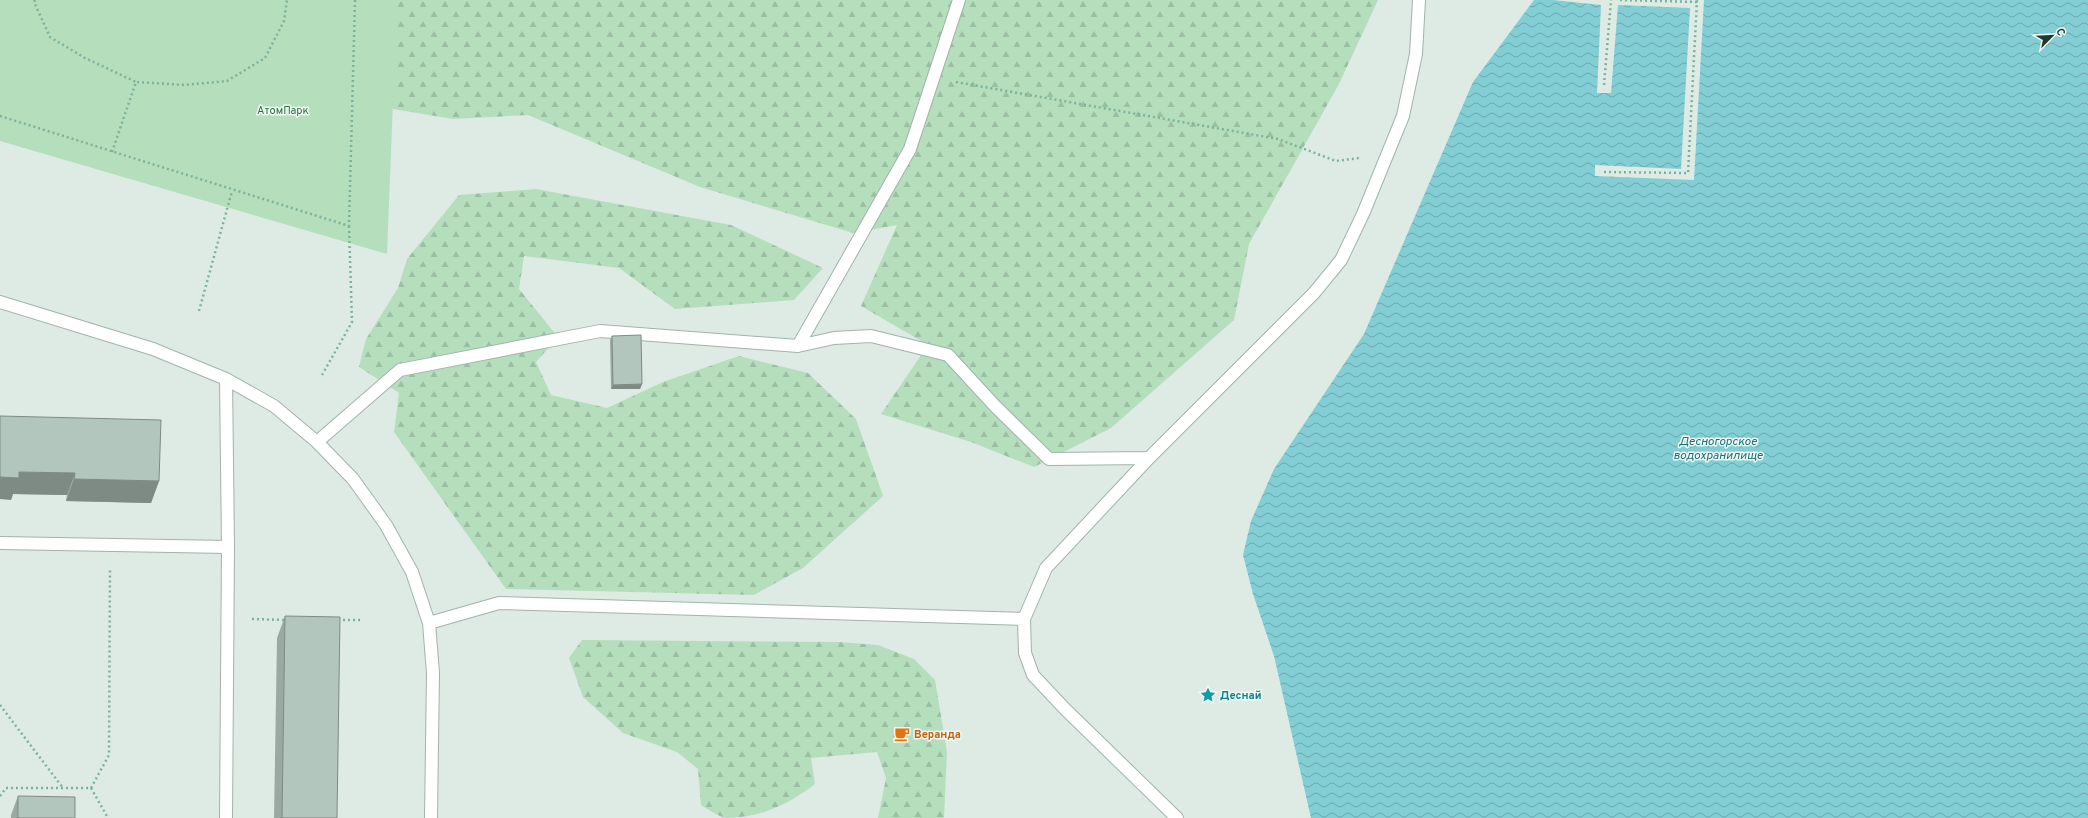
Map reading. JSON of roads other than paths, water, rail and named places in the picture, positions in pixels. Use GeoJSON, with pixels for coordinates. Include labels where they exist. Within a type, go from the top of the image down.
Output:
{"type":"FeatureCollection","features":[{"type":"Feature","properties":{"kind":"street"},"geometry":{"type":"LineString","coordinates":[[798,346],[910,149],[959,0]]}},
{"type":"Feature","properties":{"kind":"street"},"geometry":{"type":"LineString","coordinates":[[1177,818],[1033,676],[1025,653],[1024,619],[1046,568],[1149,458],[1314,293],[1341,260],[1363,214],[1403,116],[1416,54],[1419,0]]}},
{"type":"Feature","properties":{"kind":"street"},"geometry":{"type":"LineString","coordinates":[[0,302],[153,349],[226,379],[274,406],[317,442],[353,479],[386,525],[412,572],[429,623],[433,673],[431,818]]}},
{"type":"Feature","properties":{"kind":"street"},"geometry":{"type":"LineString","coordinates":[[317,442],[400,370],[600,331],[798,346],[834,338],[871,336],[948,355],[995,406],[1049,459],[1149,458]]}},
{"type":"Feature","properties":{"kind":"street"},"geometry":{"type":"LineString","coordinates":[[226,379],[228,547],[226,818]]}},
{"type":"Feature","properties":{"kind":"street"},"geometry":{"type":"LineString","coordinates":[[0,543],[228,547]]}},
{"type":"Feature","properties":{"kind":"street"},"geometry":{"type":"LineString","coordinates":[[429,623],[499,603],[1024,619]]}},
{"type":"Feature","properties":{"kind":"water","name":"Десногорское водохранилище"},"geometry":{"type":"Polygon","coordinates":[[[1534,0],[2088,0],[2088,818],[1311,818],[1274,656],[1253,594],[1243,555],[1251,521],[1274,469],[1364,334],[1473,82],[1534,0]]]}},
{"type":"Feature","properties":{"kind":"place","name":"Деснай"},"geometry":{"type":"Point","coordinates":[1208,695]}},
{"type":"Feature","properties":{"kind":"place","name":"Веранда"},"geometry":{"type":"Point","coordinates":[902,734]}},
{"type":"Feature","properties":{"kind":"park label","name":"АтомПарк"},"geometry":{"type":"Point","coordinates":[283,110]}}]}
